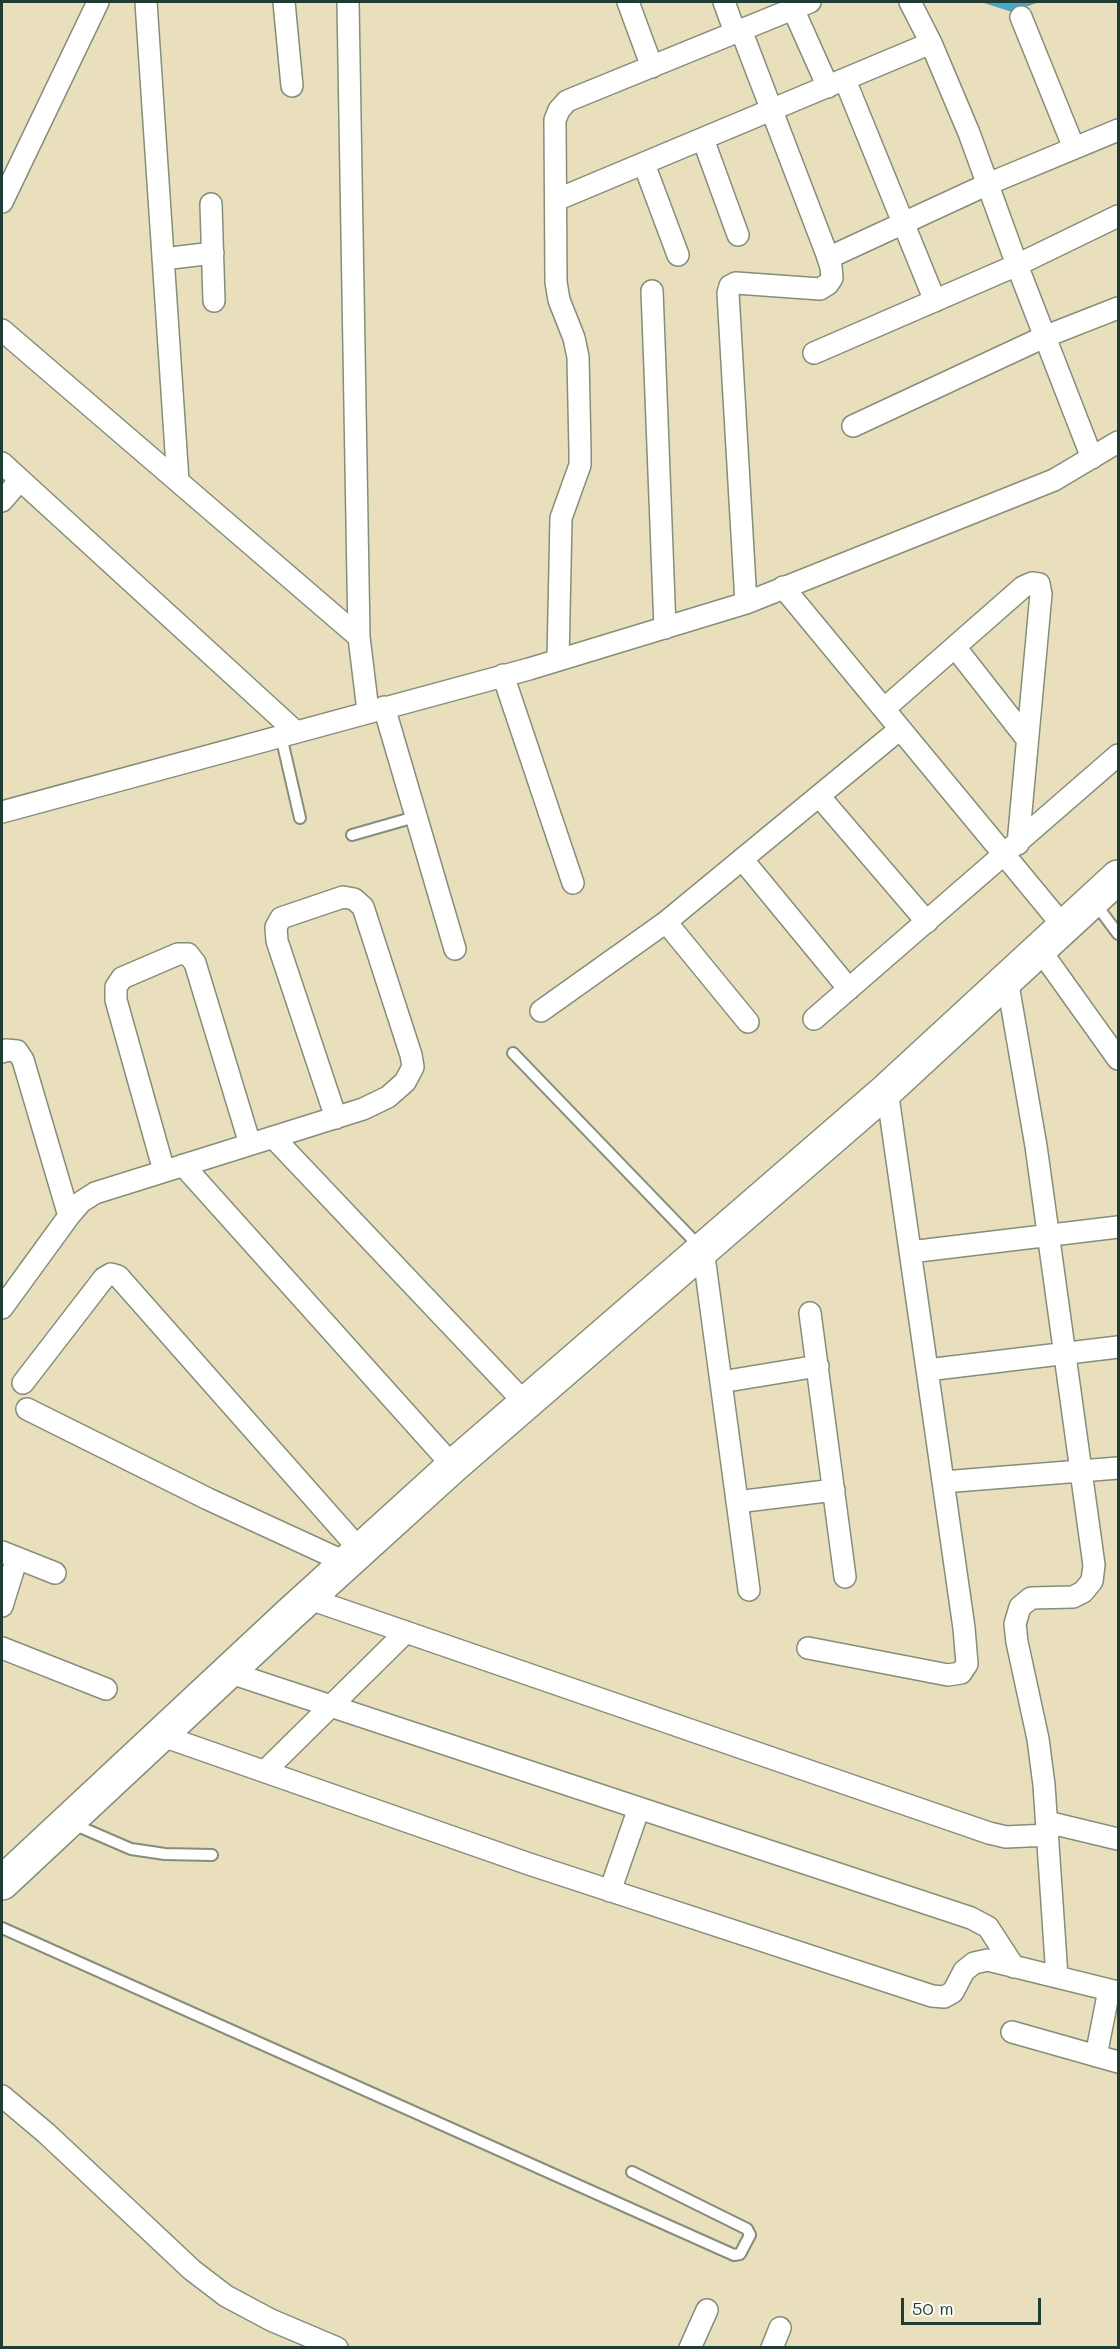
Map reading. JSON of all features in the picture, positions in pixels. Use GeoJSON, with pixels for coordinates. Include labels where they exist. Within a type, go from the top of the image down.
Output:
{"type":"FeatureCollection","features":[{"type":"Feature","properties":{"kind":"main road"},"geometry":{"type":"LineString","coordinates":[[2,1883],[353,1556],[525,1403],[887,1090],[1119,877]]}},
{"type":"Feature","properties":{"kind":"street"},"geometry":{"type":"LineString","coordinates":[[2,202],[98,2]]}},
{"type":"Feature","properties":{"kind":"street"},"geometry":{"type":"LineString","coordinates":[[146,2],[178,481]]}},
{"type":"Feature","properties":{"kind":"street"},"geometry":{"type":"LineString","coordinates":[[284,2],[292,86]]}},
{"type":"Feature","properties":{"kind":"street"},"geometry":{"type":"LineString","coordinates":[[348,2],[359,637],[376,709],[415,817],[455,949]]}},
{"type":"Feature","properties":{"kind":"street"},"geometry":{"type":"LineString","coordinates":[[628,2],[652,67]]}},
{"type":"Feature","properties":{"kind":"street"},"geometry":{"type":"LineString","coordinates":[[724,2],[772,111],[828,258],[832,278],[820,289],[736,283],[730,286],[728,293],[746,603]]}},
{"type":"Feature","properties":{"kind":"street"},"geometry":{"type":"LineString","coordinates":[[910,2],[932,43],[1092,458]]}},
{"type":"Feature","properties":{"kind":"street"},"geometry":{"type":"LineString","coordinates":[[558,660],[561,518],[580,465],[578,357],[574,338],[559,300],[556,282],[555,120],[559,110],[567,101],[798,4],[902,223],[935,301]]}},
{"type":"Feature","properties":{"kind":"street"},"geometry":{"type":"LineString","coordinates":[[1022,17],[1074,148]]}},
{"type":"Feature","properties":{"kind":"street"},"geometry":{"type":"LineString","coordinates":[[556,200],[932,43]]}},
{"type":"Feature","properties":{"kind":"street"},"geometry":{"type":"LineString","coordinates":[[828,258],[988,184],[1119,129]]}},
{"type":"Feature","properties":{"kind":"street"},"geometry":{"type":"LineString","coordinates":[[703,139],[738,235]]}},
{"type":"Feature","properties":{"kind":"street"},"geometry":{"type":"LineString","coordinates":[[644,164],[678,255]]}},
{"type":"Feature","properties":{"kind":"street"},"geometry":{"type":"LineString","coordinates":[[211,204],[214,301]]}},
{"type":"Feature","properties":{"kind":"street"},"geometry":{"type":"LineString","coordinates":[[814,353],[1017,265],[1119,216]]}},
{"type":"Feature","properties":{"kind":"street"},"geometry":{"type":"LineString","coordinates":[[163,258],[213,253]]}},
{"type":"Feature","properties":{"kind":"street"},"geometry":{"type":"LineString","coordinates":[[652,291],[665,628]]}},
{"type":"Feature","properties":{"kind":"street"},"geometry":{"type":"LineString","coordinates":[[853,426],[1044,337],[1119,308]]}},
{"type":"Feature","properties":{"kind":"street"},"geometry":{"type":"LineString","coordinates":[[2,330],[359,637]]}},
{"type":"Feature","properties":{"kind":"street"},"geometry":{"type":"LineString","coordinates":[[2,812],[558,660],[746,603],[1054,480],[1119,442]]}},
{"type":"Feature","properties":{"kind":"street"},"geometry":{"type":"LineString","coordinates":[[2,463],[288,734]]}},
{"type":"Feature","properties":{"kind":"street"},"geometry":{"type":"LineString","coordinates":[[2,501],[20,480]]}},
{"type":"Feature","properties":{"kind":"street"},"geometry":{"type":"LineString","coordinates":[[884,709],[1023,587],[1032,583],[1039,584],[1041,594],[1028,739],[1011,850]]}},
{"type":"Feature","properties":{"kind":"street"},"geometry":{"type":"LineString","coordinates":[[783,587],[900,729],[1011,850],[1064,927]]}},
{"type":"Feature","properties":{"kind":"street"},"geometry":{"type":"LineString","coordinates":[[955,647],[1028,739]]}},
{"type":"Feature","properties":{"kind":"street"},"geometry":{"type":"LineString","coordinates":[[503,675],[573,883]]}},
{"type":"Feature","properties":{"kind":"street"},"geometry":{"type":"LineString","coordinates":[[541,1011],[666,922],[900,729]]}},
{"type":"Feature","properties":{"kind":"street"},"geometry":{"type":"LineString","coordinates":[[814,1019],[1119,755]]}},
{"type":"Feature","properties":{"kind":"street"},"geometry":{"type":"LineString","coordinates":[[819,796],[927,922]]}},
{"type":"Feature","properties":{"kind":"street"},"geometry":{"type":"LineString","coordinates":[[742,859],[849,989]]}},
{"type":"Feature","properties":{"kind":"street"},"geometry":{"type":"LineString","coordinates":[[2,1306],[69,1216],[81,1202],[95,1193],[336,1118],[363,1109],[388,1097],[405,1082],[413,1067],[363,907],[354,899],[343,897],[281,918],[276,927],[277,941],[336,1118]]}},
{"type":"Feature","properties":{"kind":"street"},"geometry":{"type":"LineString","coordinates":[[666,922],[748,1022]]}},
{"type":"Feature","properties":{"kind":"street"},"geometry":{"type":"LineString","coordinates":[[1040,950],[1119,1059]]}},
{"type":"Feature","properties":{"kind":"street"},"geometry":{"type":"LineString","coordinates":[[250,1144],[195,963],[188,954],[178,954],[122,978],[116,987],[116,1000],[174,1168],[453,1466]]}},
{"type":"Feature","properties":{"kind":"street"},"geometry":{"type":"LineString","coordinates":[[1007,979],[1036,1146],[1094,1565],[1092,1581],[1083,1592],[1073,1597],[1031,1598],[1020,1607],[1015,1624],[1038,1739],[1048,1828],[1056,1977]]}},
{"type":"Feature","properties":{"kind":"street"},"geometry":{"type":"LineString","coordinates":[[2,1052],[17,1051],[23,1060],[69,1216]]}},
{"type":"Feature","properties":{"kind":"street"},"geometry":{"type":"LineString","coordinates":[[808,1648],[948,1675],[961,1673],[966,1664],[967,1649],[887,1090]]}},
{"type":"Feature","properties":{"kind":"street"},"geometry":{"type":"LineString","coordinates":[[273,1137],[525,1403]]}},
{"type":"Feature","properties":{"kind":"street"},"geometry":{"type":"LineString","coordinates":[[910,1252],[1119,1227]]}},
{"type":"Feature","properties":{"kind":"street"},"geometry":{"type":"LineString","coordinates":[[703,1249],[749,1590]]}},
{"type":"Feature","properties":{"kind":"street"},"geometry":{"type":"LineString","coordinates":[[23,1383],[104,1278],[111,1274],[118,1276],[353,1556]]}},
{"type":"Feature","properties":{"kind":"street"},"geometry":{"type":"LineString","coordinates":[[810,1313],[846,1577]]}},
{"type":"Feature","properties":{"kind":"street"},"geometry":{"type":"LineString","coordinates":[[927,1370],[1119,1347]]}},
{"type":"Feature","properties":{"kind":"street"},"geometry":{"type":"LineString","coordinates":[[721,1382],[818,1366]]}},
{"type":"Feature","properties":{"kind":"street"},"geometry":{"type":"LineString","coordinates":[[27,1409],[208,1499],[353,1556]]}},
{"type":"Feature","properties":{"kind":"street"},"geometry":{"type":"LineString","coordinates":[[943,1482],[1119,1468]]}},
{"type":"Feature","properties":{"kind":"street"},"geometry":{"type":"LineString","coordinates":[[737,1502],[834,1490]]}},
{"type":"Feature","properties":{"kind":"street"},"geometry":{"type":"LineString","coordinates":[[2,1606],[9,1555],[56,1573]]}},
{"type":"Feature","properties":{"kind":"street"},"geometry":{"type":"LineString","coordinates":[[308,1598],[989,1833],[1006,1836],[1048,1828],[1116,1836]]}},
{"type":"Feature","properties":{"kind":"street"},"geometry":{"type":"LineString","coordinates":[[265,1772],[406,1632]]}},
{"type":"Feature","properties":{"kind":"street"},"geometry":{"type":"LineString","coordinates":[[2,1648],[106,1689]]}},
{"type":"Feature","properties":{"kind":"street"},"geometry":{"type":"LineString","coordinates":[[228,1672],[971,1918],[988,1927],[1014,1967]]}},
{"type":"Feature","properties":{"kind":"street"},"geometry":{"type":"LineString","coordinates":[[160,1735],[610,1891],[932,1996],[944,1997],[953,1992],[964,1971],[974,1962],[988,1960],[1114,1991],[1096,2056]]}},
{"type":"Feature","properties":{"kind":"street"},"geometry":{"type":"LineString","coordinates":[[610,1891],[639,1808]]}},
{"type":"Feature","properties":{"kind":"street"},"geometry":{"type":"LineString","coordinates":[[1012,2031],[1119,2062]]}},
{"type":"Feature","properties":{"kind":"street"},"geometry":{"type":"LineString","coordinates":[[2,2096],[46,2133],[192,2270],[226,2296],[271,2320],[330,2346]]}},
{"type":"Feature","properties":{"kind":"street"},"geometry":{"type":"LineString","coordinates":[[690,2348],[707,2310]]}},
{"type":"Feature","properties":{"kind":"street"},"geometry":{"type":"LineString","coordinates":[[772,2348],[780,2328]]}},
{"type":"Feature","properties":{"kind":"lane"},"geometry":{"type":"LineString","coordinates":[[288,734],[300,818]]}},
{"type":"Feature","properties":{"kind":"lane"},"geometry":{"type":"LineString","coordinates":[[352,835],[415,817]]}},
{"type":"Feature","properties":{"kind":"lane"},"geometry":{"type":"LineString","coordinates":[[1093,900],[1119,934]]}},
{"type":"Feature","properties":{"kind":"lane"},"geometry":{"type":"LineString","coordinates":[[513,1053],[703,1249]]}},
{"type":"Feature","properties":{"kind":"lane"},"geometry":{"type":"LineString","coordinates":[[67,1822],[131,1849],[165,1854],[212,1855]]}},
{"type":"Feature","properties":{"kind":"lane"},"geometry":{"type":"LineString","coordinates":[[2,1928],[734,2255],[740,2254],[750,2235],[747,2229],[632,2172]]}},
{"type":"Feature","properties":{"kind":"water"},"geometry":{"type":"Polygon","coordinates":[[[981,2],[1039,2],[1012,12],[981,2]]]}}]}
